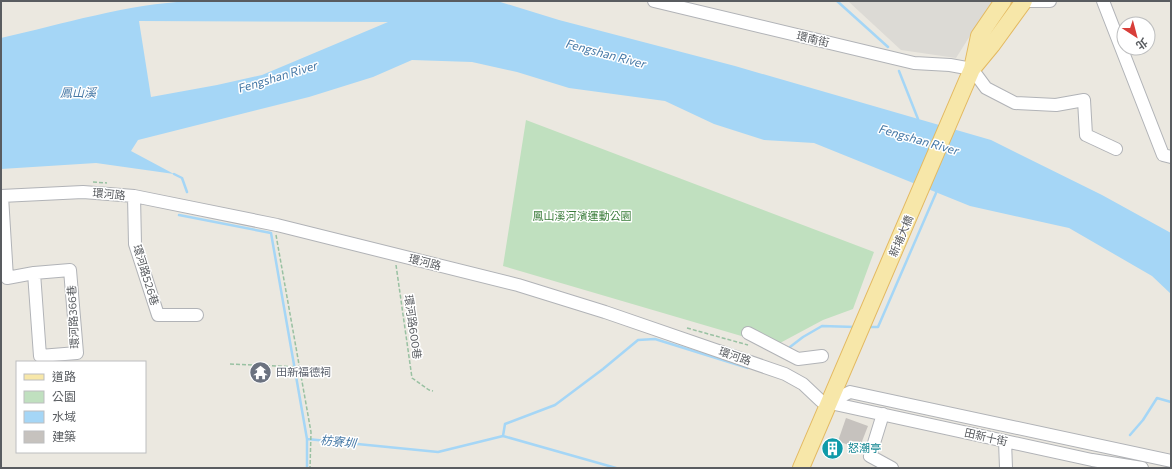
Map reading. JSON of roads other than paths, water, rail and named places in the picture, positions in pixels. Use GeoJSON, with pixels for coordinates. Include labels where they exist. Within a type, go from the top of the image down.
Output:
{"type":"FeatureCollection","features":[{"type":"Feature","properties":{"kind":"main road"},"geometry":{"type":"LineString","coordinates":[[972,69],[979,36],[1003,1]]}},
{"type":"Feature","properties":{"kind":"main road"},"geometry":{"type":"LineString","coordinates":[[972,69],[992,45],[1024,1]]}},
{"type":"Feature","properties":{"kind":"main road","name":"新埔大橋"},"geometry":{"type":"LineString","coordinates":[[801,468],[972,69]]}},
{"type":"Feature","properties":{"kind":"street","name":"環南街"},"geometry":{"type":"LineString","coordinates":[[654,1],[914,63],[950,65],[972,69]]}},
{"type":"Feature","properties":{"kind":"street"},"geometry":{"type":"LineString","coordinates":[[1028,1],[1050,1]]}},
{"type":"Feature","properties":{"kind":"street"},"geometry":{"type":"LineString","coordinates":[[1103,1],[1163,155],[1171,157]]}},
{"type":"Feature","properties":{"kind":"street"},"geometry":{"type":"LineString","coordinates":[[972,69],[986,88],[1015,103],[1056,106],[1084,100],[1086,136],[1116,149]]}},
{"type":"Feature","properties":{"kind":"street","name":"環河路"},"geometry":{"type":"LineString","coordinates":[[2,196],[83,192],[134,196],[276,225],[394,254],[518,285],[605,312],[785,374],[803,384],[821,401],[830,402]]}},
{"type":"Feature","properties":{"kind":"street","name":"環河路366巷"},"geometry":{"type":"LineString","coordinates":[[2,196],[7,278],[34,273],[70,270],[77,353],[40,356],[34,273]]}},
{"type":"Feature","properties":{"kind":"street","name":"環河路526巷"},"geometry":{"type":"LineString","coordinates":[[134,196],[135,244],[158,316],[197,315]]}},
{"type":"Feature","properties":{"kind":"street"},"geometry":{"type":"LineString","coordinates":[[748,333],[798,359],[822,356]]}},
{"type":"Feature","properties":{"kind":"street"},"geometry":{"type":"LineString","coordinates":[[785,374],[798,359]]}},
{"type":"Feature","properties":{"kind":"street"},"geometry":{"type":"LineString","coordinates":[[830,402],[850,392],[1171,461]]}},
{"type":"Feature","properties":{"kind":"street","name":"田新十街"},"geometry":{"type":"LineString","coordinates":[[830,402],[1005,441],[1091,464],[1142,468]]}},
{"type":"Feature","properties":{"kind":"street"},"geometry":{"type":"LineString","coordinates":[[883,414],[870,456],[892,468]]}},
{"type":"Feature","properties":{"kind":"street"},"geometry":{"type":"LineString","coordinates":[[1005,441],[1006,468]]}},
{"type":"Feature","properties":{"kind":"water","name":"鳳山溪"},"geometry":{"type":"Polygon","coordinates":[[[191,1],[497,1],[559,20],[735,66],[991,140],[1102,195],[1171,233],[1171,294],[1152,276],[1069,228],[970,206],[814,143],[764,140],[714,124],[665,101],[569,88],[517,72],[472,62],[412,60],[373,77],[309,97],[138,140],[131,151],[174,174],[96,163],[1,169],[1,38],[95,15],[167,3],[191,1]],[[139,21],[151,97],[262,75],[388,22],[139,21]]]}},
{"type":"Feature","properties":{"kind":"waterway"},"geometry":{"type":"LineString","coordinates":[[837,1],[888,47]]}},
{"type":"Feature","properties":{"kind":"waterway"},"geometry":{"type":"LineString","coordinates":[[899,71],[918,119]]}},
{"type":"Feature","properties":{"kind":"waterway","name":"枋寮圳"},"geometry":{"type":"LineString","coordinates":[[174,174],[182,178],[187,192]]}},
{"type":"Feature","properties":{"kind":"waterway"},"geometry":{"type":"LineString","coordinates":[[868,327],[878,327],[936,193]]}},
{"type":"Feature","properties":{"kind":"waterway","name":"枋寮圳"},"geometry":{"type":"LineString","coordinates":[[179,215],[271,233],[307,439],[307,468]]}},
{"type":"Feature","properties":{"kind":"waterway"},"geometry":{"type":"LineString","coordinates":[[790,347],[803,337],[822,326],[855,327]]}},
{"type":"Feature","properties":{"kind":"waterway"},"geometry":{"type":"LineString","coordinates":[[503,436],[505,424],[555,405],[603,369],[638,340],[655,339],[748,368]]}},
{"type":"Feature","properties":{"kind":"waterway"},"geometry":{"type":"LineString","coordinates":[[1130,435],[1143,420],[1157,398],[1171,402]]}},
{"type":"Feature","properties":{"kind":"waterway","name":"枋寮圳"},"geometry":{"type":"LineString","coordinates":[[307,439],[438,452],[503,436],[616,468]]}},
{"type":"Feature","properties":{"kind":"place","name":"田新福德祠"},"geometry":{"type":"Point","coordinates":[261,372]}},
{"type":"Feature","properties":{"kind":"place","name":"怒潮亭"},"geometry":{"type":"Point","coordinates":[832,448]}},
{"type":"Feature","properties":{"kind":"water label","name":"Fengshan River"},"geometry":{"type":"Point","coordinates":[606,54]}},
{"type":"Feature","properties":{"kind":"water label","name":"Fengshan River"},"geometry":{"type":"Point","coordinates":[278,77]}},
{"type":"Feature","properties":{"kind":"water label","name":"Fengshan River"},"geometry":{"type":"Point","coordinates":[919,140]}},
{"type":"Feature","properties":{"kind":"park label","name":"鳳山溪河濱運動公園"},"geometry":{"type":"Point","coordinates":[582,216]}}]}
